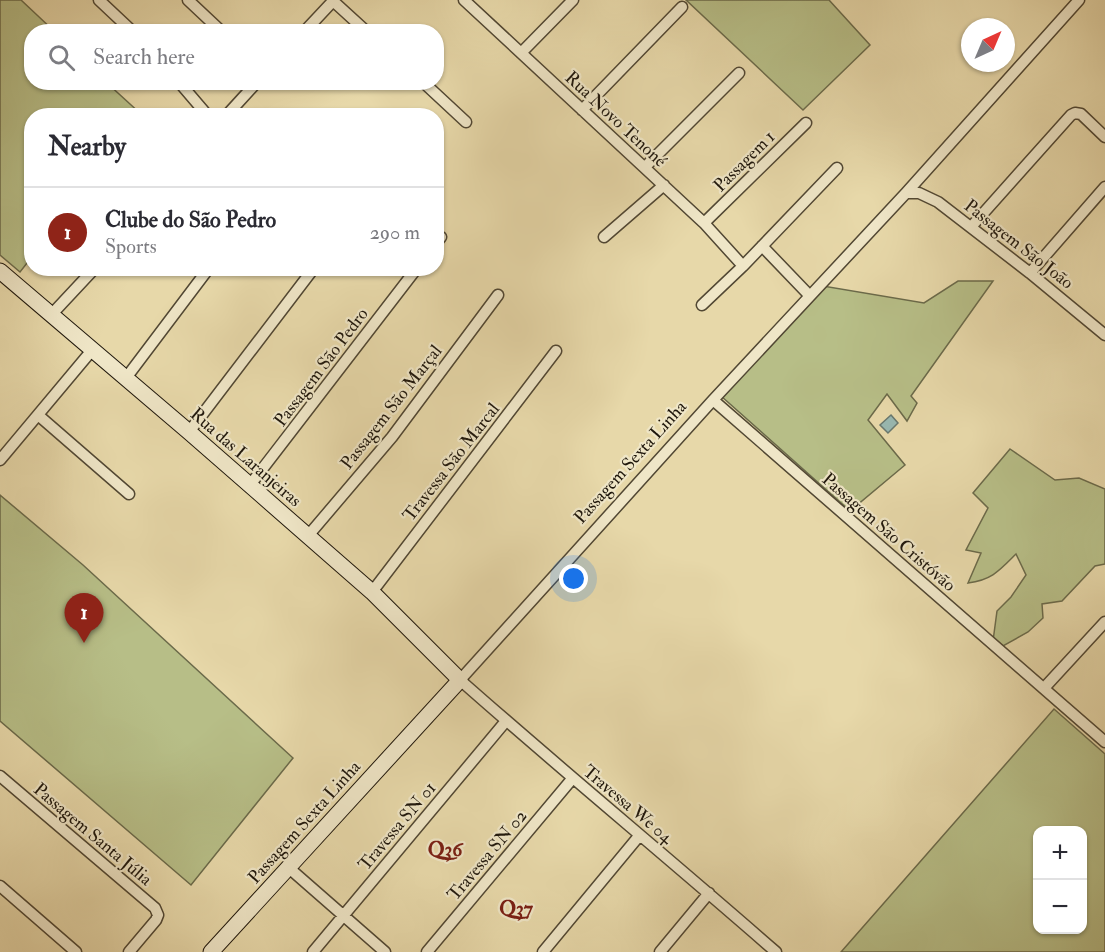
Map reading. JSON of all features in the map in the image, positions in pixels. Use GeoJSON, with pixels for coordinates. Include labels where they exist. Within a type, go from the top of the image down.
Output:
{"type":"FeatureCollection","features":[{"type":"Feature","properties":{"kind":"street"},"geometry":{"type":"LineString","coordinates":[[99,0],[124,24]]}},
{"type":"Feature","properties":{"kind":"street"},"geometry":{"type":"LineString","coordinates":[[188,0],[214,24]]}},
{"type":"Feature","properties":{"kind":"street"},"geometry":{"type":"LineString","coordinates":[[311,24],[332,0],[358,24]]}},
{"type":"Feature","properties":{"kind":"street","name":"Rua Novo Tenoné"},"geometry":{"type":"LineString","coordinates":[[464,0],[704,223],[743,266]]}},
{"type":"Feature","properties":{"kind":"street"},"geometry":{"type":"LineString","coordinates":[[521,53],[573,0]]}},
{"type":"Feature","properties":{"kind":"street","name":"Passagem Sexta Linha"},"geometry":{"type":"LineString","coordinates":[[211,952],[809,295],[906,193],[1079,0]]}},
{"type":"Feature","properties":{"kind":"street"},"geometry":{"type":"LineString","coordinates":[[582,110],[682,7]]}},
{"type":"Feature","properties":{"kind":"street"},"geometry":{"type":"LineString","coordinates":[[645,167],[739,73]]}},
{"type":"Feature","properties":{"kind":"street"},"geometry":{"type":"LineString","coordinates":[[186,90],[201,108]]}},
{"type":"Feature","properties":{"kind":"street"},"geometry":{"type":"LineString","coordinates":[[233,108],[249,90]]}},
{"type":"Feature","properties":{"kind":"street"},"geometry":{"type":"LineString","coordinates":[[432,90],[466,122]]}},
{"type":"Feature","properties":{"kind":"street"},"geometry":{"type":"LineString","coordinates":[[971,227],[1071,115],[1081,114],[1105,137]]}},
{"type":"Feature","properties":{"kind":"street","name":"Passagem 1"},"geometry":{"type":"LineString","coordinates":[[704,223],[806,123]]}},
{"type":"Feature","properties":{"kind":"street"},"geometry":{"type":"LineString","coordinates":[[702,305],[743,266],[837,168]]}},
{"type":"Feature","properties":{"kind":"street"},"geometry":{"type":"LineString","coordinates":[[604,237],[664,185]]}},
{"type":"Feature","properties":{"kind":"street"},"geometry":{"type":"LineString","coordinates":[[1030,273],[1105,188]]}},
{"type":"Feature","properties":{"kind":"street","name":"Passagem São João"},"geometry":{"type":"LineString","coordinates":[[906,193],[919,193],[938,202],[1105,335]]}},
{"type":"Feature","properties":{"kind":"street"},"geometry":{"type":"LineString","coordinates":[[762,246],[809,295]]}},
{"type":"Feature","properties":{"kind":"street","name":"Rua das Laranjeiras"},"geometry":{"type":"LineString","coordinates":[[0,271],[372,592],[460,680]]}},
{"type":"Feature","properties":{"kind":"street"},"geometry":{"type":"LineString","coordinates":[[51,314],[87,276]]}},
{"type":"Feature","properties":{"kind":"street"},"geometry":{"type":"LineString","coordinates":[[126,378],[203,276]]}},
{"type":"Feature","properties":{"kind":"street"},"geometry":{"type":"LineString","coordinates":[[189,432],[308,276]]}},
{"type":"Feature","properties":{"kind":"street","name":"Passagem São Pedro"},"geometry":{"type":"LineString","coordinates":[[250,485],[411,276]]}},
{"type":"Feature","properties":{"kind":"street","name":"Passagem São Marçal"},"geometry":{"type":"LineString","coordinates":[[308,537],[392,436],[498,295]]}},
{"type":"Feature","properties":{"kind":"street"},"geometry":{"type":"LineString","coordinates":[[0,460],[93,349]]}},
{"type":"Feature","properties":{"kind":"street","name":"Travessa São Marcal"},"geometry":{"type":"LineString","coordinates":[[372,592],[556,351]]}},
{"type":"Feature","properties":{"kind":"street","name":"Passagem São Cristóvão"},"geometry":{"type":"LineString","coordinates":[[713,400],[1026,674],[1045,687],[1104,739]]}},
{"type":"Feature","properties":{"kind":"street"},"geometry":{"type":"LineString","coordinates":[[38,415],[129,494]]}},
{"type":"Feature","properties":{"kind":"street"},"geometry":{"type":"LineString","coordinates":[[1045,687],[1105,622]]}},
{"type":"Feature","properties":{"kind":"street","name":"Travessa We 04"},"geometry":{"type":"LineString","coordinates":[[460,680],[775,952]]}},
{"type":"Feature","properties":{"kind":"street","name":"Travessa SN 01"},"geometry":{"type":"LineString","coordinates":[[313,952],[506,720]]}},
{"type":"Feature","properties":{"kind":"street","name":"Passagem Santa Júlia"},"geometry":{"type":"LineString","coordinates":[[0,776],[155,908],[158,915],[156,920],[129,952]]}},
{"type":"Feature","properties":{"kind":"street","name":"Travessa SN 02"},"geometry":{"type":"LineString","coordinates":[[427,952],[573,779]]}},
{"type":"Feature","properties":{"kind":"street"},"geometry":{"type":"LineString","coordinates":[[543,952],[639,836]]}},
{"type":"Feature","properties":{"kind":"street"},"geometry":{"type":"LineString","coordinates":[[289,868],[385,952]]}},
{"type":"Feature","properties":{"kind":"street"},"geometry":{"type":"LineString","coordinates":[[0,886],[76,952]]}},
{"type":"Feature","properties":{"kind":"street"},"geometry":{"type":"LineString","coordinates":[[660,952],[709,893]]}},
{"type":"Feature","properties":{"kind":"green space"},"geometry":{"type":"Polygon","coordinates":[[[0,0],[21,0],[47,24],[24,24],[24,90],[115,90],[134,108],[24,108],[24,267],[20,272],[0,255],[0,0]]]}},
{"type":"Feature","properties":{"kind":"green space"},"geometry":{"type":"Polygon","coordinates":[[[686,0],[829,0],[870,45],[803,110],[686,0]]]}},
{"type":"Feature","properties":{"kind":"green space"},"geometry":{"type":"Polygon","coordinates":[[[958,281],[993,281],[911,396],[917,403],[907,421],[887,394],[868,420],[905,465],[850,511],[721,396],[823,286],[924,303],[958,281]]]}},
{"type":"Feature","properties":{"kind":"green space"},"geometry":{"type":"Polygon","coordinates":[[[1010,449],[1055,480],[1079,478],[1105,489],[1105,564],[1095,566],[1062,601],[1042,604],[1043,618],[1028,632],[1003,646],[993,641],[997,611],[1011,597],[1026,575],[1016,554],[990,577],[968,583],[981,553],[966,550],[988,508],[973,493],[1010,449]]]}},
{"type":"Feature","properties":{"kind":"green space"},"geometry":{"type":"Polygon","coordinates":[[[0,495],[83,565],[293,758],[191,885],[0,721],[0,495]]]}},
{"type":"Feature","properties":{"kind":"green space"},"geometry":{"type":"Polygon","coordinates":[[[1054,709],[1105,754],[1105,952],[841,952],[1054,709]]]}},
{"type":"Feature","properties":{"kind":"water"},"geometry":{"type":"Polygon","coordinates":[[[891,415],[898,423],[888,433],[880,425],[891,415]]]}},
{"type":"Feature","properties":{"kind":"place","name":"Clube do São Pedro"},"geometry":{"type":"Point","coordinates":[84,643]}},
{"type":"Feature","properties":{"kind":"district","name":"Q36"},"geometry":{"type":"Point","coordinates":[445,849]}},
{"type":"Feature","properties":{"kind":"district","name":"Q37"},"geometry":{"type":"Point","coordinates":[516,908]}}]}
